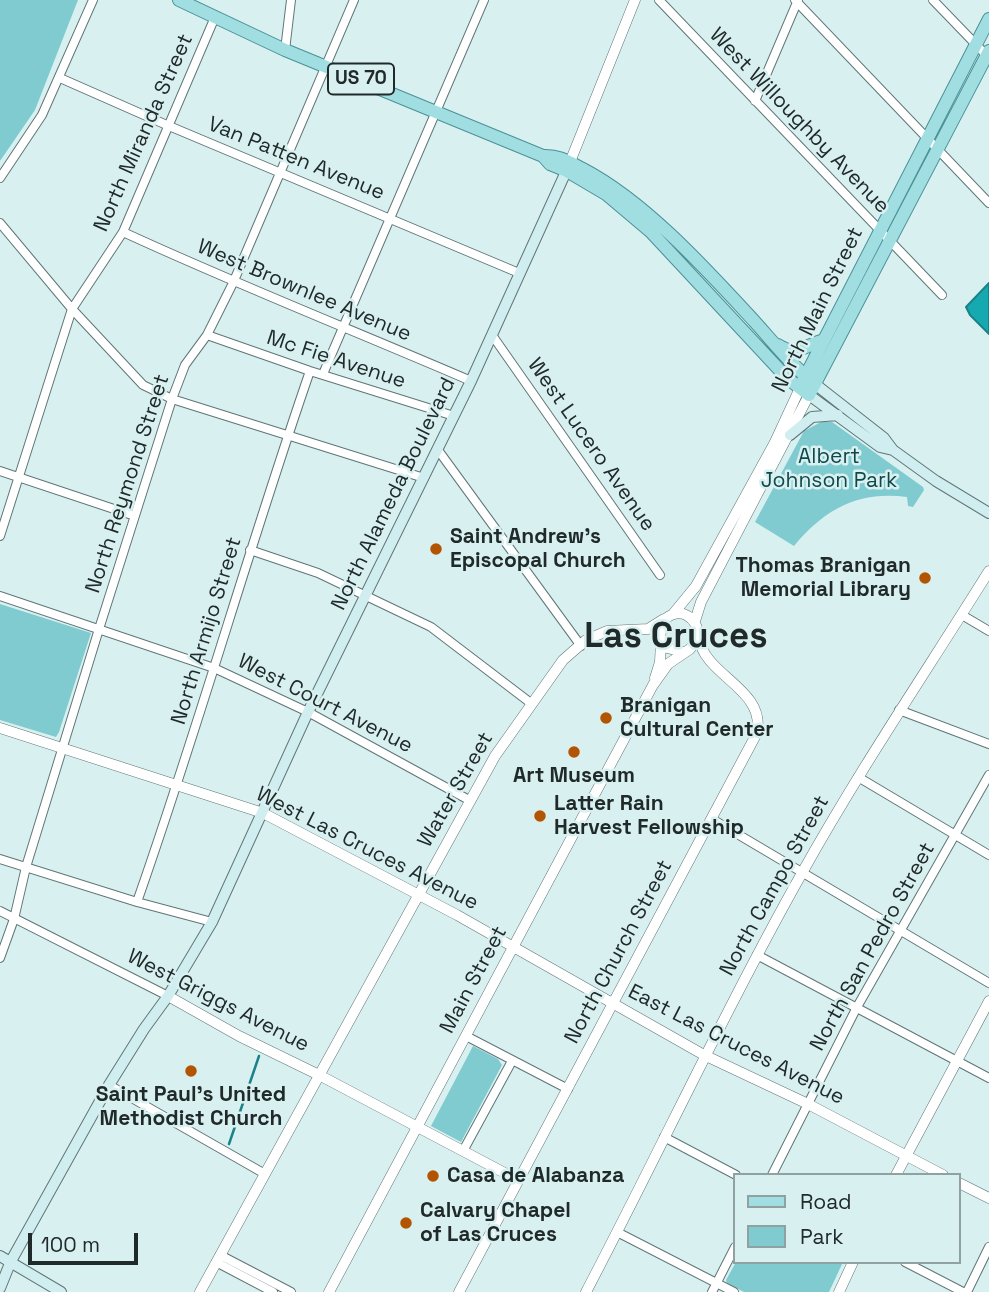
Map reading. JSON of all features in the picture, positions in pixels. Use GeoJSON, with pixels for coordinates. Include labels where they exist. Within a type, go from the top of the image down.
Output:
{"type":"FeatureCollection","features":[{"type":"Feature","properties":{"kind":"main road","name":"US 70"},"geometry":{"type":"LineString","coordinates":[[179,0],[285,50],[543,156],[550,164],[569,166],[610,185],[683,249],[769,339]]}},
{"type":"Feature","properties":{"kind":"main road","name":"North Main Street"},"geometry":{"type":"LineString","coordinates":[[807,386],[932,143],[989,19]]}},
{"type":"Feature","properties":{"kind":"main road","name":"North Main Street"},"geometry":{"type":"LineString","coordinates":[[932,143],[988,55]]}},
{"type":"Feature","properties":{"kind":"main road","name":"US 70"},"geometry":{"type":"LineString","coordinates":[[569,166],[651,232],[787,378],[807,386]]}},
{"type":"Feature","properties":{"kind":"main road","name":"North Alameda Boulevard"},"geometry":{"type":"LineString","coordinates":[[0,1288],[5,1259],[109,1085],[168,996],[212,922],[308,712],[471,381],[569,166]]}},
{"type":"Feature","properties":{"kind":"main road","name":"North Main Street"},"geometry":{"type":"LineString","coordinates":[[807,386],[824,340],[885,235]]}},
{"type":"Feature","properties":{"kind":"main road"},"geometry":{"type":"LineString","coordinates":[[769,339],[784,349],[802,351],[824,340]]}},
{"type":"Feature","properties":{"kind":"main road"},"geometry":{"type":"LineString","coordinates":[[769,339],[807,386],[838,415],[880,447],[893,450]]}},
{"type":"Feature","properties":{"kind":"main road"},"geometry":{"type":"LineString","coordinates":[[807,386],[884,438],[893,450],[936,481],[989,513]]}},
{"type":"Feature","properties":{"kind":"main road"},"geometry":{"type":"LineString","coordinates":[[790,435],[812,417],[838,415]]}},
{"type":"Feature","properties":{"kind":"main road"},"geometry":{"type":"LineString","coordinates":[[5,1259],[61,1292]]}},
{"type":"Feature","properties":{"kind":"street"},"geometry":{"type":"LineString","coordinates":[[0,178],[42,115],[93,0]]}},
{"type":"Feature","properties":{"kind":"street"},"geometry":{"type":"LineString","coordinates":[[285,50],[291,0]]}},
{"type":"Feature","properties":{"kind":"street","name":"North Reymond Street"},"geometry":{"type":"LineString","coordinates":[[0,958],[14,919],[26,867],[99,629],[172,399],[185,365],[207,335],[233,283],[354,0]]}},
{"type":"Feature","properties":{"kind":"street","name":"North Alameda Boulevard"},"geometry":{"type":"LineString","coordinates":[[569,166],[635,0]]}},
{"type":"Feature","properties":{"kind":"street","name":"West Willoughby Avenue"},"geometry":{"type":"LineString","coordinates":[[659,0],[942,295]]}},
{"type":"Feature","properties":{"kind":"street"},"geometry":{"type":"LineString","coordinates":[[755,101],[797,0],[989,203]]}},
{"type":"Feature","properties":{"kind":"street"},"geometry":{"type":"LineString","coordinates":[[933,0],[975,45],[988,55]]}},
{"type":"Feature","properties":{"kind":"street"},"geometry":{"type":"LineString","coordinates":[[323,374],[482,1]]}},
{"type":"Feature","properties":{"kind":"street","name":"North Miranda Street"},"geometry":{"type":"LineString","coordinates":[[0,536],[72,309],[123,232],[215,17]]}},
{"type":"Feature","properties":{"kind":"street","name":"Van Patten Avenue"},"geometry":{"type":"LineString","coordinates":[[60,78],[519,273]]}},
{"type":"Feature","properties":{"kind":"street"},"geometry":{"type":"LineString","coordinates":[[0,223],[72,309],[143,385],[172,399],[425,478]]}},
{"type":"Feature","properties":{"kind":"street","name":"West Brownlee Avenue"},"geometry":{"type":"LineString","coordinates":[[123,232],[233,283],[345,326],[471,381]]}},
{"type":"Feature","properties":{"kind":"street","name":"Mc Fie Avenue"},"geometry":{"type":"LineString","coordinates":[[207,335],[310,371],[454,416]]}},
{"type":"Feature","properties":{"kind":"street","name":"West Lucero Avenue"},"geometry":{"type":"LineString","coordinates":[[492,335],[660,575]]}},
{"type":"Feature","properties":{"kind":"street","name":"North Armijo Street"},"geometry":{"type":"LineString","coordinates":[[137,902],[178,786],[250,550],[310,371]]}},
{"type":"Feature","properties":{"kind":"street","name":"North Main Street"},"geometry":{"type":"LineString","coordinates":[[695,621],[701,602],[790,435],[807,386]]}},
{"type":"Feature","properties":{"kind":"street","name":"North Main Street"},"geometry":{"type":"LineString","coordinates":[[670,615],[696,586],[807,386]]}},
{"type":"Feature","properties":{"kind":"street"},"geometry":{"type":"LineString","coordinates":[[438,450],[581,646]]}},
{"type":"Feature","properties":{"kind":"street"},"geometry":{"type":"LineString","coordinates":[[0,471],[135,516]]}},
{"type":"Feature","properties":{"kind":"street"},"geometry":{"type":"LineString","coordinates":[[250,550],[318,573],[431,627],[532,704]]}},
{"type":"Feature","properties":{"kind":"street","name":"North Campo Street"},"geometry":{"type":"LineString","coordinates":[[586,1292],[704,1055],[802,873],[899,710],[989,571]]}},
{"type":"Feature","properties":{"kind":"street","name":"West Court Avenue"},"geometry":{"type":"LineString","coordinates":[[0,596],[214,668],[308,712],[470,800]]}},
{"type":"Feature","properties":{"kind":"street"},"geometry":{"type":"LineString","coordinates":[[685,651],[695,645],[699,637],[695,621],[685,614],[670,615],[660,626],[661,639],[673,651],[685,651],[706,663],[739,694],[750,712],[752,740]]}},
{"type":"Feature","properties":{"kind":"street","name":"Water Street"},"geometry":{"type":"LineString","coordinates":[[200,1292],[495,757],[563,660],[586,640],[599,633],[648,629],[670,615]]}},
{"type":"Feature","properties":{"kind":"street"},"geometry":{"type":"LineString","coordinates":[[962,615],[989,631]]}},
{"type":"Feature","properties":{"kind":"street","name":"Water Street"},"geometry":{"type":"LineString","coordinates":[[581,646],[599,638],[620,634],[648,634],[661,639]]}},
{"type":"Feature","properties":{"kind":"street","name":"North Church Street"},"geometry":{"type":"LineString","coordinates":[[459,1292],[712,819],[758,726],[756,712],[750,701],[704,654],[699,637]]}},
{"type":"Feature","properties":{"kind":"street","name":"Main Street"},"geometry":{"type":"LineString","coordinates":[[653,685],[660,662],[661,639]]}},
{"type":"Feature","properties":{"kind":"street","name":"Main Street"},"geometry":{"type":"LineString","coordinates":[[329,1292],[653,685],[668,664],[685,651]]}},
{"type":"Feature","properties":{"kind":"street"},"geometry":{"type":"LineString","coordinates":[[899,710],[989,744]]}},
{"type":"Feature","properties":{"kind":"street","name":"West Las Cruces Avenue"},"geometry":{"type":"LineString","coordinates":[[0,728],[263,813],[514,947]]}},
{"type":"Feature","properties":{"kind":"street","name":"North San Pedro Street"},"geometry":{"type":"LineString","coordinates":[[773,1173],[857,1007],[989,775]]}},
{"type":"Feature","properties":{"kind":"street"},"geometry":{"type":"LineString","coordinates":[[858,777],[989,855]]}},
{"type":"Feature","properties":{"kind":"street"},"geometry":{"type":"LineString","coordinates":[[712,819],[989,984]]}},
{"type":"Feature","properties":{"kind":"street"},"geometry":{"type":"LineString","coordinates":[[0,859],[137,902],[212,922]]}},
{"type":"Feature","properties":{"kind":"street","name":"West Griggs Avenue"},"geometry":{"type":"LineString","coordinates":[[0,911],[518,1180]]}},
{"type":"Feature","properties":{"kind":"street","name":"East Las Cruces Avenue"},"geometry":{"type":"LineString","coordinates":[[514,947],[704,1055],[808,1104],[939,1173]]}},
{"type":"Feature","properties":{"kind":"street"},"geometry":{"type":"LineString","coordinates":[[757,955],[989,1079]]}},
{"type":"Feature","properties":{"kind":"street"},"geometry":{"type":"LineString","coordinates":[[897,1173],[989,1001]]}},
{"type":"Feature","properties":{"kind":"street"},"geometry":{"type":"LineString","coordinates":[[466,1036],[568,1090]]}},
{"type":"Feature","properties":{"kind":"street"},"geometry":{"type":"LineString","coordinates":[[463,1152],[512,1061]]}},
{"type":"Feature","properties":{"kind":"street"},"geometry":{"type":"LineString","coordinates":[[109,1085],[265,1174]]}},
{"type":"Feature","properties":{"kind":"street"},"geometry":{"type":"LineString","coordinates":[[664,1137],[734,1174]]}},
{"type":"Feature","properties":{"kind":"street"},"geometry":{"type":"LineString","coordinates":[[961,1184],[989,1198]]}},
{"type":"Feature","properties":{"kind":"street"},"geometry":{"type":"LineString","coordinates":[[617,1232],[734,1292]]}},
{"type":"Feature","properties":{"kind":"street"},"geometry":{"type":"LineString","coordinates":[[909,1264],[965,1292],[989,1247]]}},
{"type":"Feature","properties":{"kind":"street"},"geometry":{"type":"LineString","coordinates":[[712,1292],[734,1249]]}},
{"type":"Feature","properties":{"kind":"street"},"geometry":{"type":"LineString","coordinates":[[218,1258],[273,1292]]}},
{"type":"Feature","properties":{"kind":"street"},"geometry":{"type":"LineString","coordinates":[[218,1258],[290,1292]]}},
{"type":"Feature","properties":{"kind":"street"},"geometry":{"type":"LineString","coordinates":[[839,1292],[852,1264]]}},
{"type":"Feature","properties":{"kind":"green space"},"geometry":{"type":"Polygon","coordinates":[[[0,0],[78,0],[35,110],[0,161],[0,0]]]}},
{"type":"Feature","properties":{"kind":"green space","name":"Albert Johnson Park"},"geometry":{"type":"Polygon","coordinates":[[[821,422],[832,422],[924,490],[913,507],[908,506],[907,497],[889,496],[858,500],[844,505],[818,522],[794,546],[755,522],[804,431],[821,422]]]}},
{"type":"Feature","properties":{"kind":"green space"},"geometry":{"type":"Polygon","coordinates":[[[0,604],[91,633],[56,737],[0,720],[0,604]]]}},
{"type":"Feature","properties":{"kind":"green space"},"geometry":{"type":"Polygon","coordinates":[[[473,1046],[498,1059],[502,1065],[461,1142],[431,1126],[473,1046]]]}},
{"type":"Feature","properties":{"kind":"green space"},"geometry":{"type":"Polygon","coordinates":[[[735,1264],[842,1264],[829,1292],[744,1292],[726,1280],[735,1264]]]}},
{"type":"Feature","properties":{"kind":"shaded area"},"geometry":{"type":"Polygon","coordinates":[[[989,283],[989,334],[970,315],[966,307],[989,283]]]}},
{"type":"Feature","properties":{"kind":"waterway"},"geometry":{"type":"LineString","coordinates":[[229,1144],[259,1056]]}},
{"type":"Feature","properties":{"kind":"place","name":"Saint Andrew's Episcopal Church"},"geometry":{"type":"Point","coordinates":[436,549]}},
{"type":"Feature","properties":{"kind":"place","name":"Thomas Branigan Memorial Library"},"geometry":{"type":"Point","coordinates":[925,578]}},
{"type":"Feature","properties":{"kind":"place","name":"Branigan Cultural Center"},"geometry":{"type":"Point","coordinates":[606,718]}},
{"type":"Feature","properties":{"kind":"place","name":"Art Museum"},"geometry":{"type":"Point","coordinates":[574,752]}},
{"type":"Feature","properties":{"kind":"place","name":"Latter Rain Harvest Fellowship"},"geometry":{"type":"Point","coordinates":[540,816]}},
{"type":"Feature","properties":{"kind":"place","name":"Saint Paul's United Methodist Church"},"geometry":{"type":"Point","coordinates":[191,1071]}},
{"type":"Feature","properties":{"kind":"place","name":"Casa de Alabanza"},"geometry":{"type":"Point","coordinates":[433,1176]}},
{"type":"Feature","properties":{"kind":"place","name":"Calvary Chapel of Las Cruces"},"geometry":{"type":"Point","coordinates":[406,1223]}},
{"type":"Feature","properties":{"kind":"district","name":"Las Cruces"},"geometry":{"type":"Point","coordinates":[676,638]}}]}
